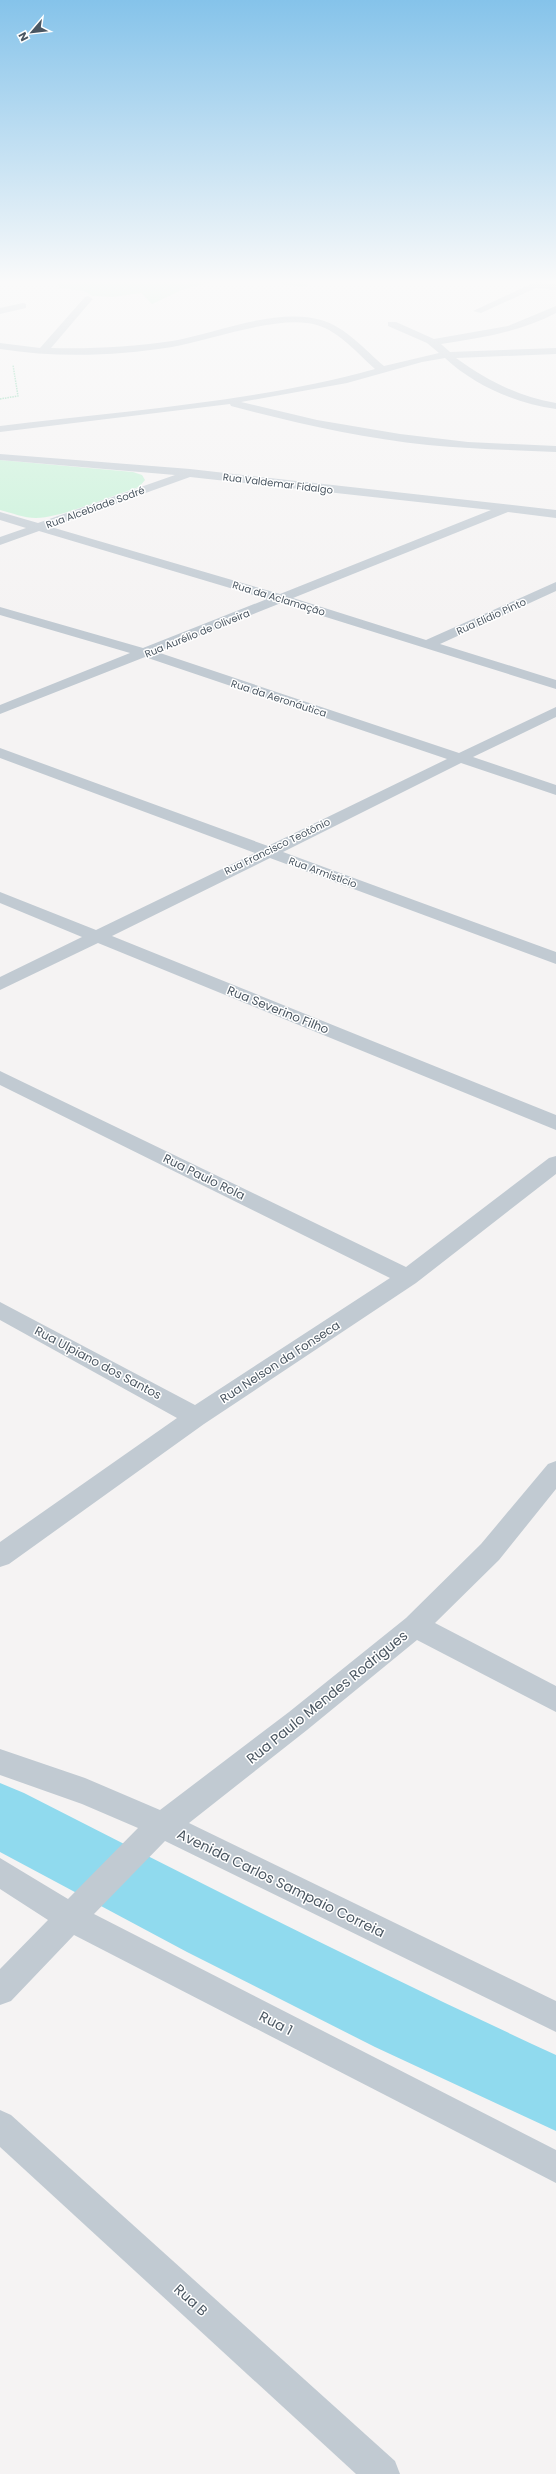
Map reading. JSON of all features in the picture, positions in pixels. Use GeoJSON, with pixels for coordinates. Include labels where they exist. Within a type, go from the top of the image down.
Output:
{"type":"FeatureCollection","features":[{"type":"Feature","properties":{"kind":"street"},"geometry":{"type":"LineString","coordinates":[[0,429],[227,402],[263,395]]}},
{"type":"Feature","properties":{"kind":"street"},"geometry":{"type":"LineString","coordinates":[[518,395],[556,406]]}},
{"type":"Feature","properties":{"kind":"street"},"geometry":{"type":"LineString","coordinates":[[227,402],[313,423],[400,437],[455,444],[556,448]]}},
{"type":"Feature","properties":{"kind":"street","name":"Rua Valdemar Fidalgo"},"geometry":{"type":"LineString","coordinates":[[0,457],[190,473],[506,510],[556,514]]}},
{"type":"Feature","properties":{"kind":"street","name":"Rua Alcebíade Sodré"},"geometry":{"type":"LineString","coordinates":[[0,541],[190,473]]}},
{"type":"Feature","properties":{"kind":"street","name":"Rua Aurélio de Oliveira"},"geometry":{"type":"LineString","coordinates":[[0,710],[145,654],[506,510]]}},
{"type":"Feature","properties":{"kind":"street","name":"Rua da Aclamação"},"geometry":{"type":"LineString","coordinates":[[0,516],[282,599],[556,685]]}},
{"type":"Feature","properties":{"kind":"street","name":"Rua Elidio Pinto"},"geometry":{"type":"LineString","coordinates":[[426,645],[556,586]]}},
{"type":"Feature","properties":{"kind":"street","name":"Rua da Aeronáutica"},"geometry":{"type":"LineString","coordinates":[[0,611],[145,654],[556,790]]}},
{"type":"Feature","properties":{"kind":"street","name":"Rua Francisco Teotônio"},"geometry":{"type":"LineString","coordinates":[[0,984],[267,851],[556,711]]}},
{"type":"Feature","properties":{"kind":"street","name":"Rua Armistício"},"geometry":{"type":"LineString","coordinates":[[0,753],[556,958]]}},
{"type":"Feature","properties":{"kind":"street","name":"Rua Severino Filho"},"geometry":{"type":"LineString","coordinates":[[0,897],[95,937],[194,975],[556,1123]]}},
{"type":"Feature","properties":{"kind":"street","name":"Rua Paulo Rola"},"geometry":{"type":"LineString","coordinates":[[0,1077],[408,1277]]}},
{"type":"Feature","properties":{"kind":"street","name":"Rua Nelson da Fonseca"},"geometry":{"type":"LineString","coordinates":[[0,1556],[196,1416],[408,1277],[556,1163]]}},
{"type":"Feature","properties":{"kind":"street","name":"Rua Ulpiano dos Santos"},"geometry":{"type":"LineString","coordinates":[[0,1310],[196,1416]]}},
{"type":"Feature","properties":{"kind":"street","name":"Rua Paulo Mendes Rodrigues"},"geometry":{"type":"LineString","coordinates":[[0,1990],[158,1829],[298,1721],[415,1626],[490,1552],[556,1471]]}},
{"type":"Feature","properties":{"kind":"street"},"geometry":{"type":"LineString","coordinates":[[415,1626],[556,1700]]}},
{"type":"Feature","properties":{"kind":"street","name":"Avenida Carlos Sampaio Correia"},"geometry":{"type":"LineString","coordinates":[[0,1762],[85,1792],[158,1829],[556,2017]]}},
{"type":"Feature","properties":{"kind":"street","name":"Rua 1"},"geometry":{"type":"LineString","coordinates":[[0,1872],[556,2167]]}},
{"type":"Feature","properties":{"kind":"street","name":"Rua B"},"geometry":{"type":"LineString","coordinates":[[0,2126],[382,2474]]}},
{"type":"Feature","properties":{"kind":"path"},"geometry":{"type":"LineString","coordinates":[[0,399],[18,395]]}},
{"type":"Feature","properties":{"kind":"green space"},"geometry":{"type":"Polygon","coordinates":[[[0,460],[133,472],[142,475],[145,480],[139,487],[73,510],[47,517],[27,517],[0,510],[0,460]]]}},
{"type":"Feature","properties":{"kind":"waterway"},"geometry":{"type":"LineString","coordinates":[[0,1816],[212,1927],[401,2021],[556,2094]]}}]}
